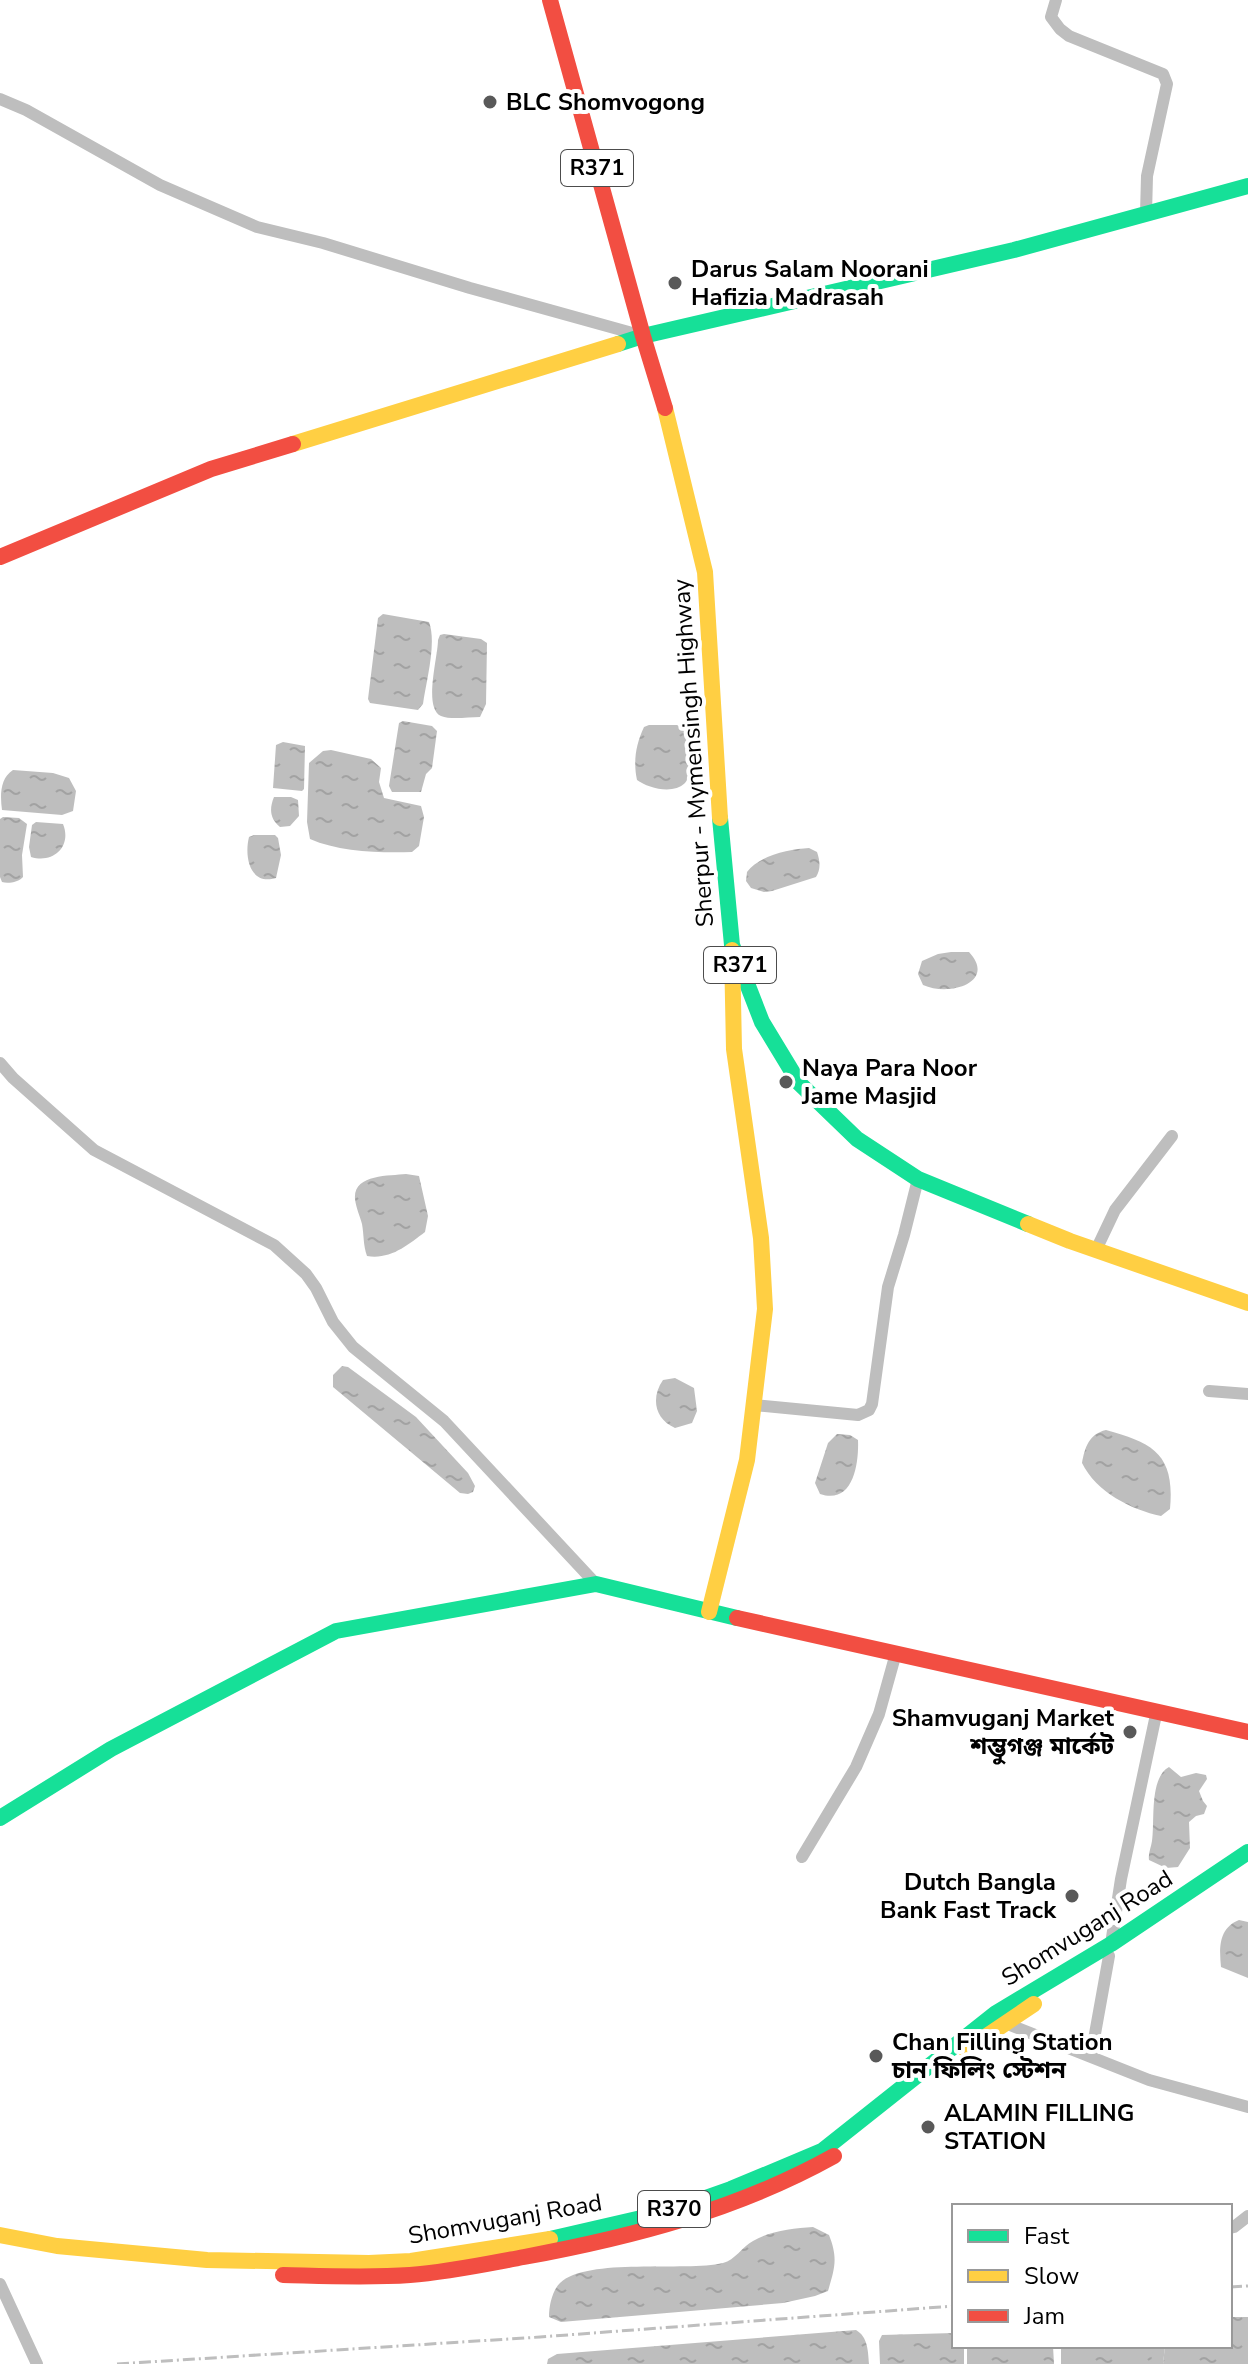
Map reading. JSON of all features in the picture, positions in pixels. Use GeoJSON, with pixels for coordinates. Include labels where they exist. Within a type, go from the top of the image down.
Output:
{"type":"FeatureCollection","features":[{"type":"Feature","properties":{"kind":"main road","name":"R371"},"geometry":{"type":"LineString","coordinates":[[550,0],[643,336]]}},
{"type":"Feature","properties":{"kind":"main road"},"geometry":{"type":"LineString","coordinates":[[0,557],[211,469],[643,336],[1014,250],[1248,186]]}},
{"type":"Feature","properties":{"kind":"main road","name":"Sherpur - Mymensingh Highway"},"geometry":{"type":"LineString","coordinates":[[643,336],[669,421],[705,572],[719,810],[732,945],[762,1022],[799,1083],[857,1139],[918,1179],[1096,1250],[1248,1303]]}},
{"type":"Feature","properties":{"kind":"main road"},"geometry":{"type":"LineString","coordinates":[[709,1612],[747,1460],[765,1309],[762,1252],[734,1049],[732,945]]}},
{"type":"Feature","properties":{"kind":"main road"},"geometry":{"type":"LineString","coordinates":[[0,1818],[111,1749],[336,1631],[596,1584],[1248,1732]]}},
{"type":"Feature","properties":{"kind":"main road","name":"Shomvuganj Road"},"geometry":{"type":"LineString","coordinates":[[0,2248],[139,2267],[368,2277],[439,2272],[556,2252],[667,2225],[739,2201],[809,2171],[833,2157],[961,2054],[1248,1852]]}},
{"type":"Feature","properties":{"kind":"main road","name":"Shomvuganj Road"},"geometry":{"type":"LineString","coordinates":[[0,2235],[57,2246],[207,2260],[369,2263],[411,2261],[505,2247],[651,2216],[731,2189],[822,2151],[996,2013],[1110,1950],[1248,1865]]}},
{"type":"Feature","properties":{"kind":"street"},"geometry":{"type":"LineString","coordinates":[[1056,0],[1051,17],[1069,36],[1163,74],[1167,84],[1147,176],[1146,214]]}},
{"type":"Feature","properties":{"kind":"street"},"geometry":{"type":"LineString","coordinates":[[0,99],[26,110],[160,185],[257,227],[323,243],[643,336]]}},
{"type":"Feature","properties":{"kind":"street"},"geometry":{"type":"LineString","coordinates":[[0,1063],[94,1150],[274,1245],[296,1263],[316,1288],[333,1322],[353,1347],[444,1421],[596,1584]]}},
{"type":"Feature","properties":{"kind":"street"},"geometry":{"type":"LineString","coordinates":[[1096,1250],[1115,1210],[1172,1136]]}},
{"type":"Feature","properties":{"kind":"street"},"geometry":{"type":"LineString","coordinates":[[754,1405],[858,1415],[869,1410],[882,1346],[888,1287],[918,1179]]}},
{"type":"Feature","properties":{"kind":"street"},"geometry":{"type":"LineString","coordinates":[[1209,1391],[1248,1394]]}},
{"type":"Feature","properties":{"kind":"street"},"geometry":{"type":"LineString","coordinates":[[802,1857],[856,1767],[879,1714],[896,1653]]}},
{"type":"Feature","properties":{"kind":"street"},"geometry":{"type":"LineString","coordinates":[[1091,2056],[1121,1879],[1157,1710]]}},
{"type":"Feature","properties":{"kind":"street"},"geometry":{"type":"LineString","coordinates":[[1005,2023],[1149,2080],[1248,2107]]}},
{"type":"Feature","properties":{"kind":"street"},"geometry":{"type":"LineString","coordinates":[[0,2284],[37,2364]]}},
{"type":"Feature","properties":{"kind":"water"},"geometry":{"type":"Polygon","coordinates":[[[383,614],[429,622],[432,641],[430,663],[423,704],[418,710],[370,703],[368,699],[378,618],[383,614]]]}},
{"type":"Feature","properties":{"kind":"water"},"geometry":{"type":"Polygon","coordinates":[[[444,634],[481,639],[487,643],[486,704],[480,717],[450,718],[436,711],[433,681],[438,640],[444,634]]]}},
{"type":"Feature","properties":{"kind":"water"},"geometry":{"type":"Polygon","coordinates":[[[399,723],[432,726],[437,731],[432,768],[426,774],[421,792],[392,792],[389,786],[399,723]]]}},
{"type":"Feature","properties":{"kind":"water"},"geometry":{"type":"Polygon","coordinates":[[[677,725],[685,733],[691,759],[688,779],[680,787],[661,789],[637,780],[637,746],[644,727],[677,725]]]}},
{"type":"Feature","properties":{"kind":"water"},"geometry":{"type":"Polygon","coordinates":[[[283,742],[305,746],[302,791],[273,788],[276,745],[283,742]]]}},
{"type":"Feature","properties":{"kind":"water"},"geometry":{"type":"Polygon","coordinates":[[[323,751],[371,759],[381,768],[379,782],[384,798],[421,806],[424,817],[419,846],[412,852],[347,849],[310,839],[307,822],[309,763],[323,751]]]}},
{"type":"Feature","properties":{"kind":"water"},"geometry":{"type":"Polygon","coordinates":[[[13,770],[53,773],[69,778],[76,791],[73,811],[62,815],[2,810],[3,782],[13,770]]]}},
{"type":"Feature","properties":{"kind":"water"},"geometry":{"type":"Polygon","coordinates":[[[274,797],[298,800],[299,816],[290,826],[280,827],[274,821],[271,810],[274,797]]]}},
{"type":"Feature","properties":{"kind":"water"},"geometry":{"type":"Polygon","coordinates":[[[19,818],[27,824],[22,855],[23,877],[10,883],[2,882],[0,877],[0,819],[19,818]]]}},
{"type":"Feature","properties":{"kind":"water"},"geometry":{"type":"Polygon","coordinates":[[[36,822],[63,824],[63,846],[47,858],[31,857],[32,825],[36,822]]]}},
{"type":"Feature","properties":{"kind":"water"},"geometry":{"type":"Polygon","coordinates":[[[275,835],[278,838],[281,855],[276,878],[260,878],[251,868],[247,853],[249,837],[275,835]]]}},
{"type":"Feature","properties":{"kind":"water"},"geometry":{"type":"Polygon","coordinates":[[[809,848],[817,852],[819,859],[816,877],[764,892],[751,888],[746,881],[747,872],[767,857],[809,848]]]}},
{"type":"Feature","properties":{"kind":"water"},"geometry":{"type":"Polygon","coordinates":[[[951,952],[969,952],[976,963],[974,979],[957,988],[923,985],[918,974],[922,961],[951,952]]]}},
{"type":"Feature","properties":{"kind":"water"},"geometry":{"type":"Polygon","coordinates":[[[406,1174],[419,1176],[428,1216],[425,1232],[391,1254],[367,1256],[356,1191],[373,1178],[406,1174]]]}},
{"type":"Feature","properties":{"kind":"water"},"geometry":{"type":"Polygon","coordinates":[[[342,1366],[348,1367],[416,1417],[468,1473],[475,1486],[473,1492],[460,1493],[333,1387],[333,1375],[342,1366]]]}},
{"type":"Feature","properties":{"kind":"water"},"geometry":{"type":"Polygon","coordinates":[[[675,1378],[694,1388],[697,1411],[692,1423],[675,1428],[663,1419],[656,1400],[663,1380],[675,1378]]]}},
{"type":"Feature","properties":{"kind":"water"},"geometry":{"type":"Polygon","coordinates":[[[1106,1430],[1149,1446],[1165,1464],[1171,1491],[1170,1509],[1161,1516],[1116,1498],[1088,1473],[1082,1463],[1086,1447],[1092,1438],[1106,1430]]]}},
{"type":"Feature","properties":{"kind":"water"},"geometry":{"type":"Polygon","coordinates":[[[837,1434],[850,1435],[858,1440],[855,1471],[847,1488],[840,1494],[820,1494],[815,1483],[828,1443],[837,1434]]]}},
{"type":"Feature","properties":{"kind":"water"},"geometry":{"type":"Polygon","coordinates":[[[1169,1767],[1181,1777],[1196,1773],[1206,1775],[1207,1779],[1199,1791],[1207,1806],[1204,1814],[1189,1822],[1190,1848],[1178,1867],[1166,1868],[1149,1860],[1149,1857],[1158,1780],[1169,1767]]]}},
{"type":"Feature","properties":{"kind":"water"},"geometry":{"type":"Polygon","coordinates":[[[1239,1920],[1248,1922],[1248,1978],[1221,1967],[1224,1933],[1239,1920]]]}},
{"type":"Feature","properties":{"kind":"water"},"geometry":{"type":"Polygon","coordinates":[[[813,2227],[829,2235],[834,2256],[828,2291],[815,2296],[783,2303],[561,2322],[549,2317],[555,2290],[573,2275],[613,2268],[723,2263],[760,2238],[813,2227]]]}},
{"type":"Feature","properties":{"kind":"water"},"geometry":{"type":"Polygon","coordinates":[[[1232,2317],[1248,2317],[1248,2364],[1163,2364],[1165,2348],[1232,2348],[1232,2317]]]}},
{"type":"Feature","properties":{"kind":"water"},"geometry":{"type":"Polygon","coordinates":[[[856,2330],[865,2340],[869,2364],[547,2364],[548,2359],[557,2354],[856,2330]]]}},
{"type":"Feature","properties":{"kind":"water"},"geometry":{"type":"Polygon","coordinates":[[[952,2333],[952,2348],[964,2348],[964,2364],[880,2364],[879,2341],[882,2335],[952,2333]]]}},
{"type":"Feature","properties":{"kind":"water"},"geometry":{"type":"Polygon","coordinates":[[[967,2348],[1053,2348],[1054,2364],[967,2364],[967,2348]]]}},
{"type":"Feature","properties":{"kind":"water"},"geometry":{"type":"Polygon","coordinates":[[[1061,2348],[1154,2348],[1153,2364],[1061,2364],[1061,2348]]]}},
{"type":"Feature","properties":{"kind":"railway"},"geometry":{"type":"LineString","coordinates":[[1232,2287],[1248,2286]]}},
{"type":"Feature","properties":{"kind":"railway"},"geometry":{"type":"LineString","coordinates":[[117,2364],[952,2306]]}},
{"type":"Feature","properties":{"kind":"traffic: fast"},"geometry":{"type":"LineString","coordinates":[[618,344],[1014,250],[1248,186]]}},
{"type":"Feature","properties":{"kind":"traffic: fast"},"geometry":{"type":"LineString","coordinates":[[720,818],[732,945],[762,1022],[799,1083],[857,1139],[918,1179],[1028,1224]]}},
{"type":"Feature","properties":{"kind":"traffic: fast"},"geometry":{"type":"LineString","coordinates":[[0,1818],[111,1749],[336,1631],[596,1584],[737,1618]]}},
{"type":"Feature","properties":{"kind":"traffic: fast"},"geometry":{"type":"LineString","coordinates":[[550,2239],[663,2213],[822,2151],[996,2013],[1111,1944],[1248,1852]]}},
{"type":"Feature","properties":{"kind":"traffic: slow"},"geometry":{"type":"LineString","coordinates":[[293,444],[618,344]]}},
{"type":"Feature","properties":{"kind":"traffic: slow"},"geometry":{"type":"LineString","coordinates":[[665,408],[705,572],[720,818]]}},
{"type":"Feature","properties":{"kind":"traffic: slow"},"geometry":{"type":"LineString","coordinates":[[709,1612],[747,1460],[765,1309],[761,1238],[734,1049],[732,950]]}},
{"type":"Feature","properties":{"kind":"traffic: slow"},"geometry":{"type":"LineString","coordinates":[[1028,1224],[1248,1303]]}},
{"type":"Feature","properties":{"kind":"traffic: slow"},"geometry":{"type":"LineString","coordinates":[[966,2050],[1034,2004]]}},
{"type":"Feature","properties":{"kind":"traffic: slow"},"geometry":{"type":"LineString","coordinates":[[0,2235],[57,2246],[207,2260],[369,2263],[411,2261],[550,2239]]}},
{"type":"Feature","properties":{"kind":"traffic: jam"},"geometry":{"type":"LineString","coordinates":[[550,0],[665,408]]}},
{"type":"Feature","properties":{"kind":"traffic: jam"},"geometry":{"type":"LineString","coordinates":[[0,557],[211,469],[293,444]]}},
{"type":"Feature","properties":{"kind":"traffic: jam"},"geometry":{"type":"LineString","coordinates":[[737,1618],[1248,1732]]}},
{"type":"Feature","properties":{"kind":"traffic: jam"},"geometry":{"type":"LineString","coordinates":[[283,2275],[410,2275],[467,2268],[564,2249],[644,2230],[722,2206],[760,2192],[834,2156]]}},
{"type":"Feature","properties":{"kind":"place","name":"BLC Shomvogong"},"geometry":{"type":"Point","coordinates":[490,102]}},
{"type":"Feature","properties":{"kind":"place","name":"Darus Salam Noorani Hafizia Madrasah"},"geometry":{"type":"Point","coordinates":[675,283]}},
{"type":"Feature","properties":{"kind":"place","name":"Naya Para Noor Jame Masjid"},"geometry":{"type":"Point","coordinates":[786,1082]}},
{"type":"Feature","properties":{"kind":"place","name":"Shamvuganj Market শম্ভুগঞ্জ মার্কেট"},"geometry":{"type":"Point","coordinates":[1130,1732]}},
{"type":"Feature","properties":{"kind":"place","name":"Dutch Bangla Bank Fast Track"},"geometry":{"type":"Point","coordinates":[1072,1896]}},
{"type":"Feature","properties":{"kind":"place","name":"Chan Filling Station চান ফিলিং স্টেশন"},"geometry":{"type":"Point","coordinates":[876,2056]}},
{"type":"Feature","properties":{"kind":"place","name":"ALAMIN FILLING STATION"},"geometry":{"type":"Point","coordinates":[928,2127]}}]}
